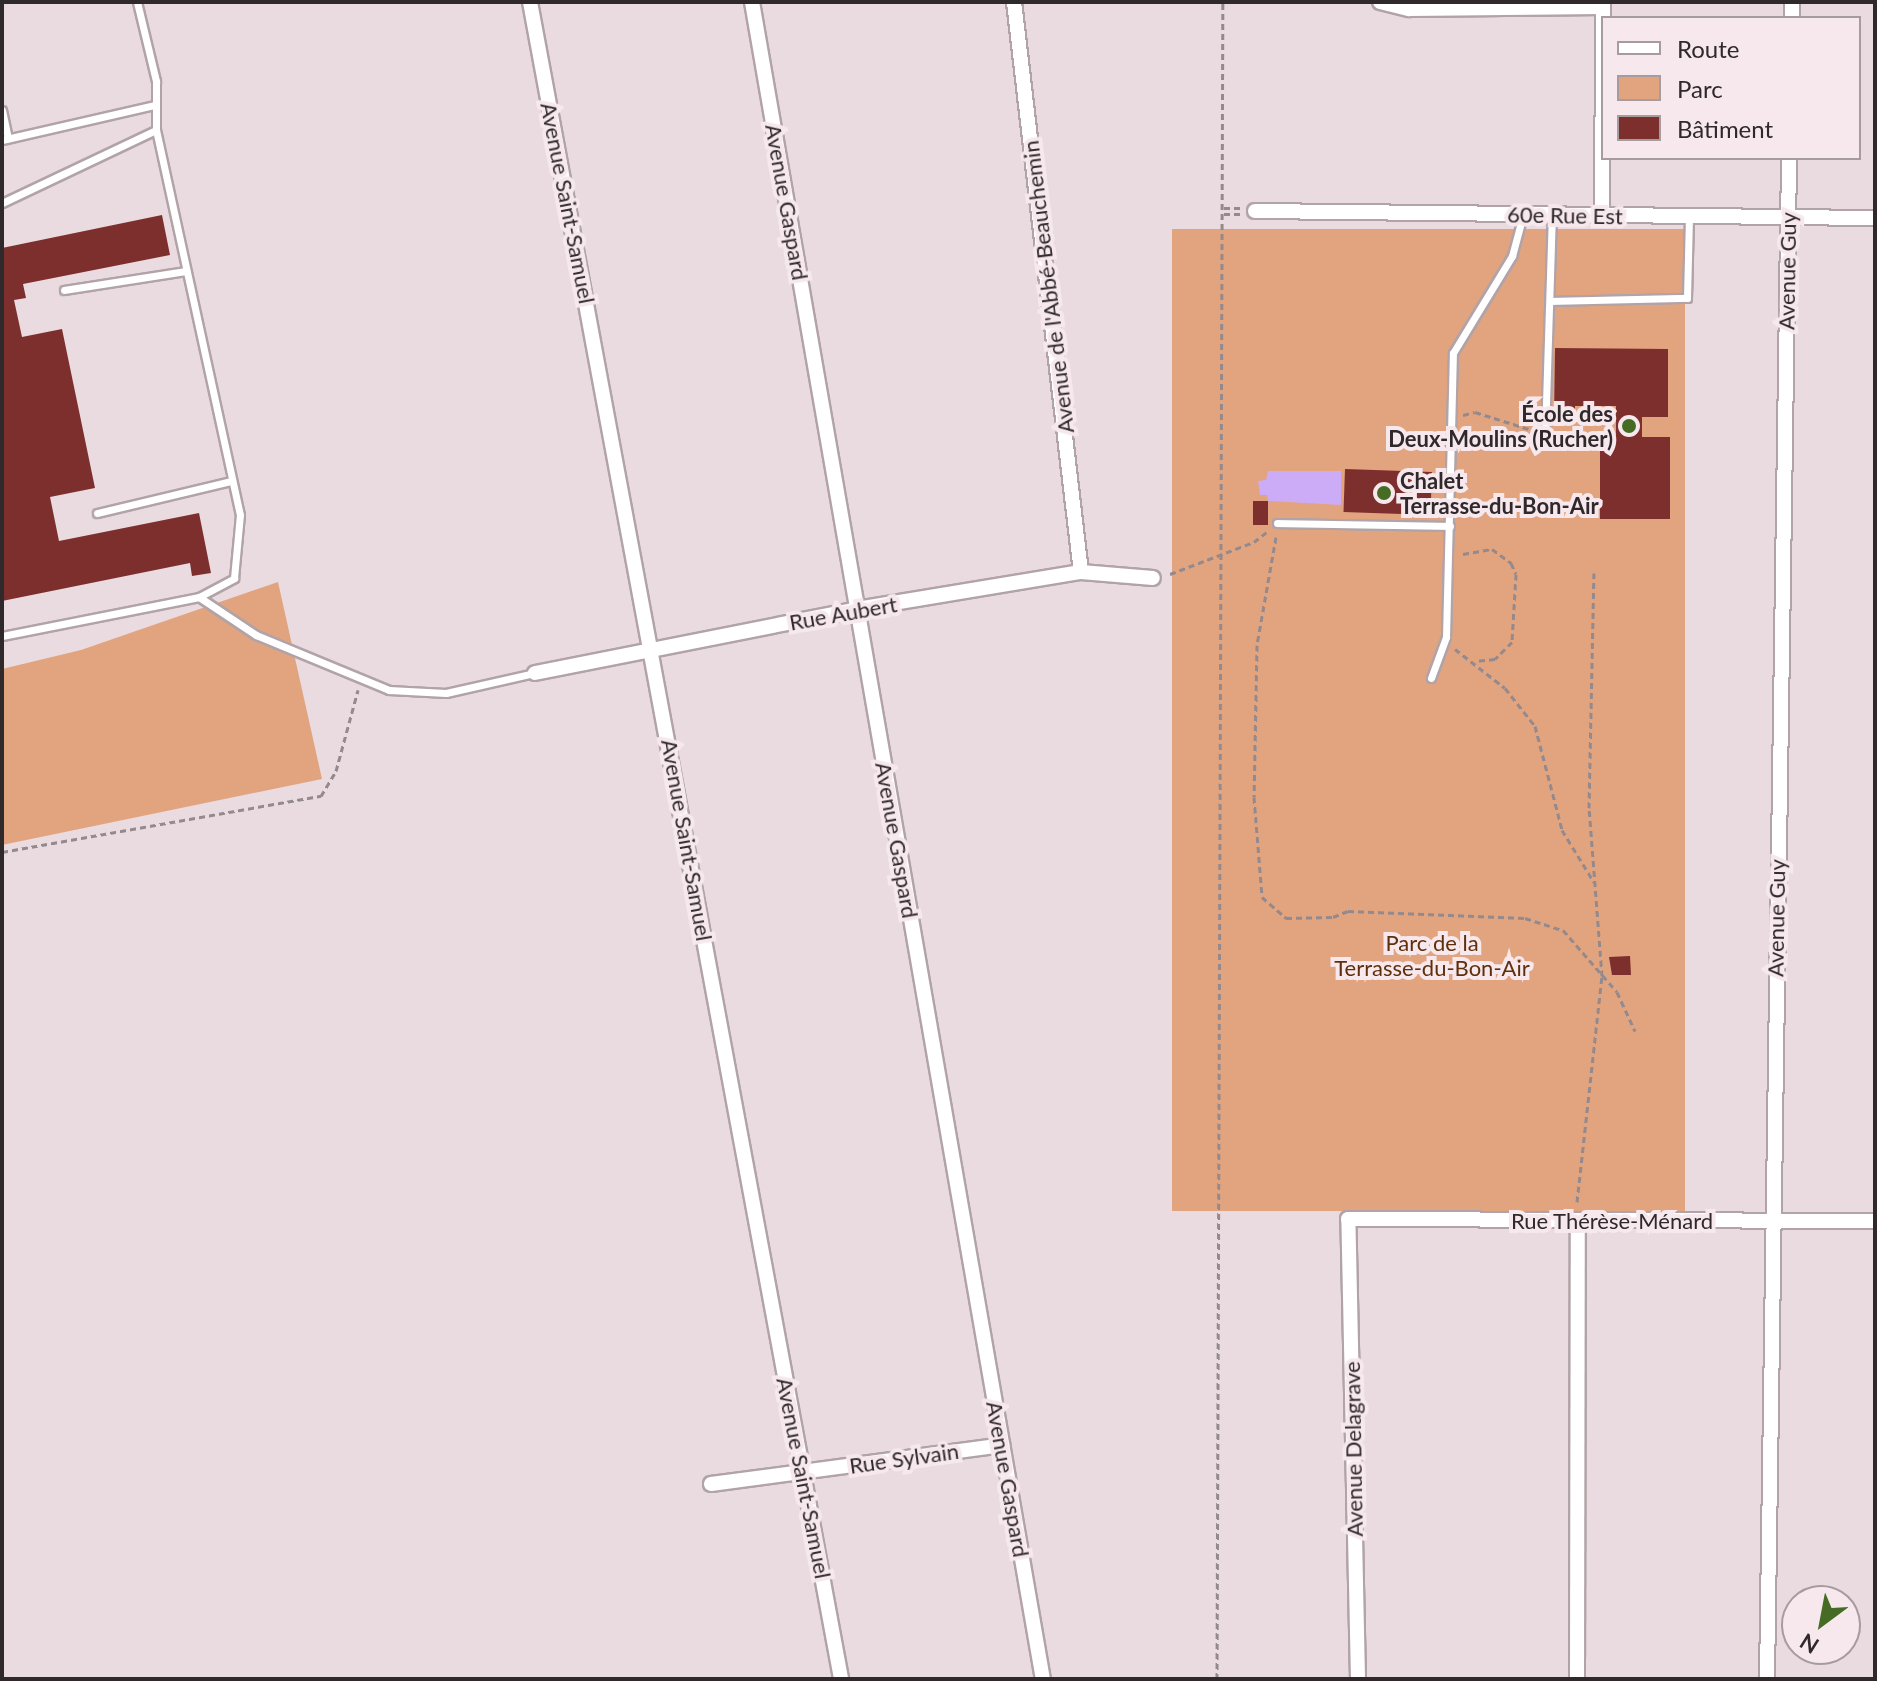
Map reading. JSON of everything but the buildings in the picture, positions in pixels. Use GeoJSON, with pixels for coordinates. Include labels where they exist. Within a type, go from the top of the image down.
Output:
{"type":"FeatureCollection","features":[{"type":"Feature","properties":{"kind":"street","name":"Avenue Saint-Samuel"},"geometry":{"type":"LineString","coordinates":[[530,2],[841,1679]]}},
{"type":"Feature","properties":{"kind":"street","name":"Avenue Gaspard"},"geometry":{"type":"LineString","coordinates":[[752,2],[1043,1679]]}},
{"type":"Feature","properties":{"kind":"street","name":"Avenue de l'Abbé-Beauchemin"},"geometry":{"type":"LineString","coordinates":[[1014,2],[1081,572]]}},
{"type":"Feature","properties":{"kind":"street"},"geometry":{"type":"LineString","coordinates":[[1380,2],[1409,9],[1603,4]]}},
{"type":"Feature","properties":{"kind":"street"},"geometry":{"type":"LineString","coordinates":[[1602,160],[1602,216]]}},
{"type":"Feature","properties":{"kind":"street","name":"Avenue Guy"},"geometry":{"type":"LineString","coordinates":[[1767,1679],[1789,160]]}},
{"type":"Feature","properties":{"kind":"street","name":"60e Rue Est"},"geometry":{"type":"LineString","coordinates":[[1255,211],[1875,218]]}},
{"type":"Feature","properties":{"kind":"street","name":"Rue Aubert"},"geometry":{"type":"LineString","coordinates":[[535,673],[857,609],[1081,572],[1153,578]]}},
{"type":"Feature","properties":{"kind":"street","name":"Rue Thérèse-Ménard"},"geometry":{"type":"LineString","coordinates":[[1348,1219],[1875,1221]]}},
{"type":"Feature","properties":{"kind":"street","name":"Avenue Delagrave"},"geometry":{"type":"LineString","coordinates":[[1348,1219],[1358,1679]]}},
{"type":"Feature","properties":{"kind":"street"},"geometry":{"type":"LineString","coordinates":[[1577,1679],[1578,1222]]}},
{"type":"Feature","properties":{"kind":"street","name":"Rue Sylvain"},"geometry":{"type":"LineString","coordinates":[[711,1484],[1002,1445]]}},
{"type":"Feature","properties":{"kind":"lane"},"geometry":{"type":"LineString","coordinates":[[2,636],[199,597],[234,578],[240,515],[156,130],[156,81],[137,2]]}},
{"type":"Feature","properties":{"kind":"lane"},"geometry":{"type":"LineString","coordinates":[[2,110],[5,139],[155,105]]}},
{"type":"Feature","properties":{"kind":"lane"},"geometry":{"type":"LineString","coordinates":[[2,203],[156,130]]}},
{"type":"Feature","properties":{"kind":"lane"},"geometry":{"type":"LineString","coordinates":[[1431,678],[1445,648],[1453,353],[1512,256],[1523,213]]}},
{"type":"Feature","properties":{"kind":"lane"},"geometry":{"type":"LineString","coordinates":[[1545,435],[1552,301],[1552,215]]}},
{"type":"Feature","properties":{"kind":"lane"},"geometry":{"type":"LineString","coordinates":[[1552,301],[1687,298],[1689,217]]}},
{"type":"Feature","properties":{"kind":"lane"},"geometry":{"type":"LineString","coordinates":[[64,290],[186,271]]}},
{"type":"Feature","properties":{"kind":"lane"},"geometry":{"type":"LineString","coordinates":[[97,513],[231,481]]}},
{"type":"Feature","properties":{"kind":"lane"},"geometry":{"type":"LineString","coordinates":[[1277,523],[1450,526]]}},
{"type":"Feature","properties":{"kind":"lane"},"geometry":{"type":"LineString","coordinates":[[199,597],[256,635],[360,682],[416,695],[535,673]]}},
{"type":"Feature","properties":{"kind":"path"},"geometry":{"type":"LineString","coordinates":[[1217,1679],[1223,2]]}},
{"type":"Feature","properties":{"kind":"path"},"geometry":{"type":"LineString","coordinates":[[1452,419],[1475,412],[1545,435]]}},
{"type":"Feature","properties":{"kind":"path"},"geometry":{"type":"LineString","coordinates":[[1153,578],[1220,557],[1254,542],[1277,523]]}},
{"type":"Feature","properties":{"kind":"path"},"geometry":{"type":"LineString","coordinates":[[1277,523],[1257,645],[1254,797],[1262,897],[1286,918],[1333,917],[1348,911],[1525,918],[1563,930],[1617,992],[1635,1031]]}},
{"type":"Feature","properties":{"kind":"path"},"geometry":{"type":"LineString","coordinates":[[1448,574],[1461,555],[1480,548],[1492,549],[1511,563],[1516,574],[1512,642],[1495,659],[1471,660],[1505,688],[1535,726],[1562,830],[1596,885]]}},
{"type":"Feature","properties":{"kind":"path"},"geometry":{"type":"LineString","coordinates":[[1578,1222],[1577,1189],[1602,976],[1589,808],[1594,573]]}},
{"type":"Feature","properties":{"kind":"path"},"geometry":{"type":"LineString","coordinates":[[2,852],[321,796],[336,771],[360,682]]}},
{"type":"Feature","properties":{"kind":"green space","name":"Parc de la Terrasse-du-Bon-Air"},"geometry":{"type":"Polygon","coordinates":[[[1172,229],[1685,229],[1685,1211],[1172,1211],[1172,229]]]}},
{"type":"Feature","properties":{"kind":"green space"},"geometry":{"type":"Polygon","coordinates":[[[278,582],[322,779],[2,845],[2,669],[81,650],[278,582]]]}},
{"type":"Feature","properties":{"kind":"shaded area"},"geometry":{"type":"Polygon","coordinates":[[[1268,471],[1341,471],[1341,505],[1268,501],[1267,495],[1260,495],[1258,481],[1266,480],[1268,471]]]}},
{"type":"Feature","properties":{"kind":"place","name":"École des Deux-Moulins (Rucher)"},"geometry":{"type":"Point","coordinates":[1629,426]}},
{"type":"Feature","properties":{"kind":"place","name":"Chalet Terrasse-du-Bon-Air"},"geometry":{"type":"Point","coordinates":[1384,493]}}]}
